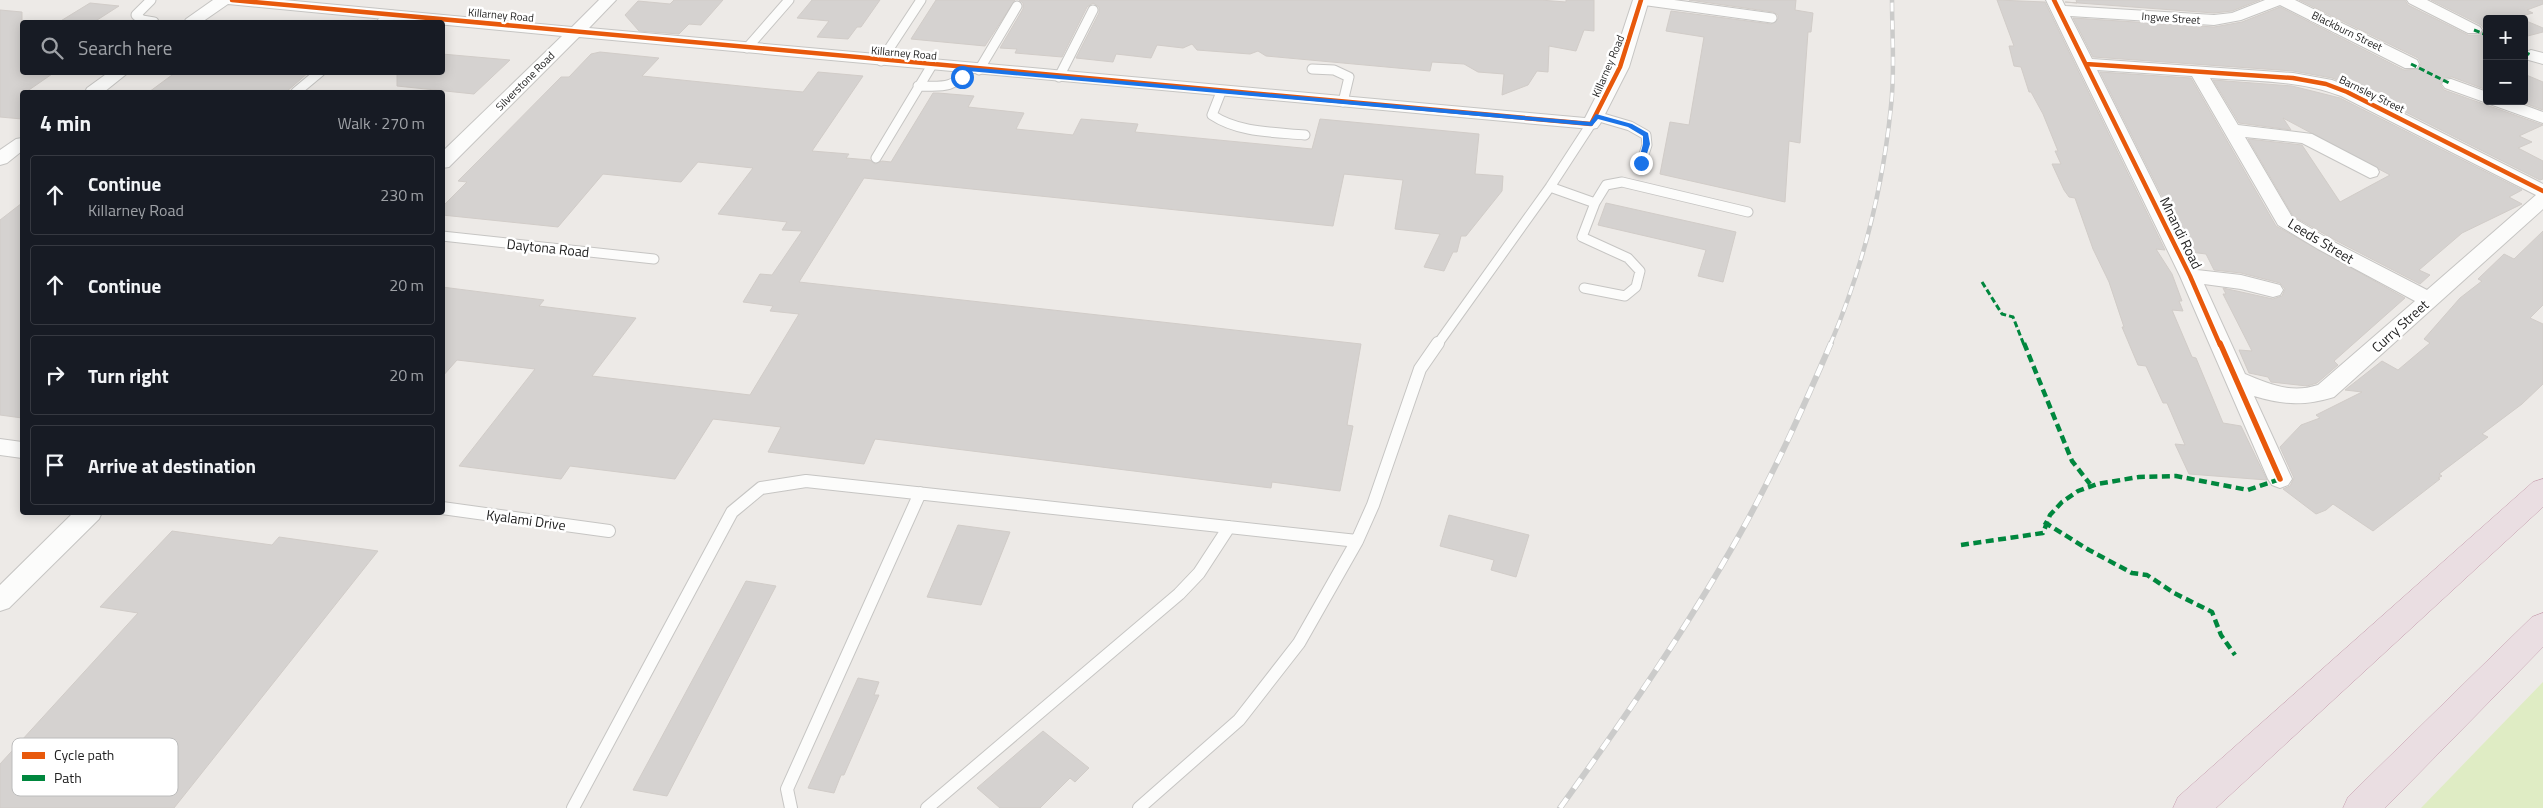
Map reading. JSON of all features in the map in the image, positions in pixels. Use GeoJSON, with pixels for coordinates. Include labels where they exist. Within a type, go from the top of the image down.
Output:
{"type":"FeatureCollection","features":[{"type":"Feature","properties":{"kind":"highway"},"geometry":{"type":"LineString","coordinates":[[2191,808],[2543,490]]}},
{"type":"Feature","properties":{"kind":"highway"},"geometry":{"type":"LineString","coordinates":[[2361,808],[2543,626]]}},
{"type":"Feature","properties":{"kind":"street"},"geometry":{"type":"LineString","coordinates":[[195,20],[223,0]]}},
{"type":"Feature","properties":{"kind":"street","name":"Killarney Road"},"geometry":{"type":"LineString","coordinates":[[232,0],[401,20]]}},
{"type":"Feature","properties":{"kind":"street","name":"Silverstone Road"},"geometry":{"type":"LineString","coordinates":[[445,160],[608,0]]}},
{"type":"Feature","properties":{"kind":"street","name":"Killarney Road"},"geometry":{"type":"LineString","coordinates":[[445,23],[574,32],[1221,92],[1594,120],[1620,68],[1641,0]]}},
{"type":"Feature","properties":{"kind":"street","name":"Ingwe Street"},"geometry":{"type":"LineString","coordinates":[[2056,5],[2214,20],[2235,17],[2281,0]]}},
{"type":"Feature","properties":{"kind":"street","name":"Blackburn Street"},"geometry":{"type":"LineString","coordinates":[[2281,0],[2411,64]]}},
{"type":"Feature","properties":{"kind":"street"},"geometry":{"type":"LineString","coordinates":[[2415,0],[2474,30]]}},
{"type":"Feature","properties":{"kind":"street","name":"Mnandi Road"},"geometry":{"type":"LineString","coordinates":[[2056,5],[2190,276],[2238,380],[2280,479]]}},
{"type":"Feature","properties":{"kind":"street","name":"Barnsley Street"},"geometry":{"type":"LineString","coordinates":[[2086,64],[2293,78],[2326,84],[2347,92],[2543,191]]}},
{"type":"Feature","properties":{"kind":"street","name":"Leeds Street"},"geometry":{"type":"LineString","coordinates":[[2198,71],[2285,221],[2325,245],[2430,300]]}},
{"type":"Feature","properties":{"kind":"street"},"geometry":{"type":"LineString","coordinates":[[96,90],[117,75]]}},
{"type":"Feature","properties":{"kind":"street"},"geometry":{"type":"LineString","coordinates":[[2451,84],[2483,96]]}},
{"type":"Feature","properties":{"kind":"street"},"geometry":{"type":"LineString","coordinates":[[2507,105],[2543,118]]}},
{"type":"Feature","properties":{"kind":"street"},"geometry":{"type":"LineString","coordinates":[[2232,130],[2306,138],[2370,172]]}},
{"type":"Feature","properties":{"kind":"street"},"geometry":{"type":"LineString","coordinates":[[0,159],[20,144]]}},
{"type":"Feature","properties":{"kind":"street","name":"Curry Street"},"geometry":{"type":"LineString","coordinates":[[2238,380],[2280,396],[2312,397],[2326,391],[2348,374],[2543,198]]}},
{"type":"Feature","properties":{"kind":"street"},"geometry":{"type":"LineString","coordinates":[[2190,276],[2241,282],[2274,290]]}},
{"type":"Feature","properties":{"kind":"street"},"geometry":{"type":"LineString","coordinates":[[0,447],[20,450]]}},
{"type":"Feature","properties":{"kind":"street"},"geometry":{"type":"LineString","coordinates":[[0,600],[87,515]]}},
{"type":"Feature","properties":{"kind":"lane"},"geometry":{"type":"LineString","coordinates":[[142,20],[135,13],[151,0]]}},
{"type":"Feature","properties":{"kind":"lane"},"geometry":{"type":"LineString","coordinates":[[747,48],[789,0]]}},
{"type":"Feature","properties":{"kind":"lane"},"geometry":{"type":"LineString","coordinates":[[880,61],[921,0]]}},
{"type":"Feature","properties":{"kind":"lane"},"geometry":{"type":"LineString","coordinates":[[1641,0],[1772,18]]}},
{"type":"Feature","properties":{"kind":"lane"},"geometry":{"type":"LineString","coordinates":[[918,86],[952,86],[973,69],[1017,6]]}},
{"type":"Feature","properties":{"kind":"lane"},"geometry":{"type":"LineString","coordinates":[[1059,77],[1093,10]]}},
{"type":"Feature","properties":{"kind":"lane"},"geometry":{"type":"LineString","coordinates":[[876,158],[932,65]]}},
{"type":"Feature","properties":{"kind":"lane"},"geometry":{"type":"LineString","coordinates":[[1312,69],[1334,70],[1349,77],[1344,102]]}},
{"type":"Feature","properties":{"kind":"lane"},"geometry":{"type":"LineString","coordinates":[[298,90],[316,75]]}},
{"type":"Feature","properties":{"kind":"lane"},"geometry":{"type":"LineString","coordinates":[[1221,92],[1212,115],[1224,123],[1305,136]]}},
{"type":"Feature","properties":{"kind":"lane"},"geometry":{"type":"LineString","coordinates":[[1139,808],[1153,798],[1239,720],[1270,683],[1299,643],[1357,541],[1382,480],[1420,369],[1550,187],[1594,120],[1630,126],[1646,135],[1647,144],[1641,163]]}},
{"type":"Feature","properties":{"kind":"lane"},"geometry":{"type":"LineString","coordinates":[[1584,288],[1625,296],[1636,289],[1640,275],[1637,264],[1632,259],[1590,243],[1582,237],[1595,203],[1606,185],[1622,182],[1748,212]]}},
{"type":"Feature","properties":{"kind":"lane"},"geometry":{"type":"LineString","coordinates":[[1550,187],[1595,203]]}},
{"type":"Feature","properties":{"kind":"lane","name":"Daytona Road"},"geometry":{"type":"LineString","coordinates":[[445,236],[654,259]]}},
{"type":"Feature","properties":{"kind":"lane"},"geometry":{"type":"LineString","coordinates":[[573,808],[732,512],[761,488],[806,481],[1357,541]]}},
{"type":"Feature","properties":{"kind":"lane"},"geometry":{"type":"LineString","coordinates":[[791,808],[787,789],[920,493]]}},
{"type":"Feature","properties":{"kind":"lane","name":"Kyalami Drive"},"geometry":{"type":"LineString","coordinates":[[445,508],[608,531]]}},
{"type":"Feature","properties":{"kind":"lane"},"geometry":{"type":"LineString","coordinates":[[927,808],[1179,594],[1205,565],[1229,527]]}},
{"type":"Feature","properties":{"kind":"green space"},"geometry":{"type":"Polygon","coordinates":[[[2543,682],[2543,808],[2421,808],[2543,682]]]}},
{"type":"Feature","properties":{"kind":"building"},"geometry":{"type":"Polygon","coordinates":[[[674,0],[723,0],[701,25],[689,24],[679,34],[639,31],[625,15],[638,1],[670,4],[674,0]]]}},
{"type":"Feature","properties":{"kind":"building"},"geometry":{"type":"Polygon","coordinates":[[[812,0],[880,0],[861,27],[857,27],[848,39],[817,37],[829,21],[797,18],[812,0]]]}},
{"type":"Feature","properties":{"kind":"building"},"geometry":{"type":"Polygon","coordinates":[[[936,0],[1015,0],[985,46],[911,39],[936,0]]]}},
{"type":"Feature","properties":{"kind":"building"},"geometry":{"type":"Polygon","coordinates":[[[1019,0],[1540,0],[1566,2],[1566,0],[1594,0],[1594,31],[1584,30],[1576,51],[1549,46],[1548,72],[1537,71],[1528,85],[1502,95],[1504,74],[1478,72],[1464,64],[1432,62],[1430,71],[1266,56],[1258,51],[1250,54],[1197,50],[1192,44],[1183,48],[1157,45],[1151,58],[1116,54],[1113,62],[1076,58],[1099,13],[1099,7],[1093,3],[1087,7],[1062,57],[1015,53],[1017,49],[1000,48],[1023,9],[1023,3],[1019,0]]]}},
{"type":"Feature","properties":{"kind":"building"},"geometry":{"type":"Polygon","coordinates":[[[1689,0],[1796,0],[1795,10],[1813,13],[1811,32],[1808,32],[1800,143],[1789,141],[1785,202],[1660,174],[1670,122],[1689,125],[1704,37],[1666,31],[1671,11],[1771,24],[1778,19],[1778,15],[1773,12],[1689,0]]]}},
{"type":"Feature","properties":{"kind":"building"},"geometry":{"type":"Polygon","coordinates":[[[1997,0],[2045,2],[2165,250],[2156,249],[2172,274],[2182,301],[2179,301],[2183,311],[2172,310],[2192,357],[2196,358],[2223,423],[2241,426],[2267,480],[2189,474],[2175,444],[2185,445],[2167,403],[2163,403],[2146,366],[2138,365],[2122,327],[2124,327],[2109,282],[2093,249],[2075,198],[2069,197],[2064,190],[2052,164],[2061,164],[2055,151],[2058,151],[2043,114],[2031,92],[2029,92],[2021,67],[2014,66],[2009,46],[2014,46],[1997,0]]]}},
{"type":"Feature","properties":{"kind":"building"},"geometry":{"type":"Polygon","coordinates":[[[2076,0],[2260,0],[2232,11],[2214,13],[2077,3],[2076,0]]]}},
{"type":"Feature","properties":{"kind":"building"},"geometry":{"type":"Polygon","coordinates":[[[2299,0],[2405,0],[2408,5],[2468,35],[2480,35],[2483,30],[2483,89],[2452,77],[2445,78],[2440,84],[2444,90],[2543,125],[2519,136],[2532,142],[2518,148],[2543,161],[2543,179],[2540,180],[2354,86],[2332,78],[2293,71],[2093,57],[2073,18],[2214,27],[2242,22],[2280,7],[2404,70],[2419,69],[2421,63],[2418,58],[2299,0]]]}},
{"type":"Feature","properties":{"kind":"building"},"geometry":{"type":"Polygon","coordinates":[[[2431,0],[2543,0],[2543,4],[2527,10],[2533,13],[2526,15],[2483,15],[2483,28],[2431,0]]]}},
{"type":"Feature","properties":{"kind":"building"},"geometry":{"type":"Polygon","coordinates":[[[90,3],[119,6],[97,20],[62,20],[90,3]]]}},
{"type":"Feature","properties":{"kind":"building"},"geometry":{"type":"Polygon","coordinates":[[[0,10],[22,12],[22,20],[20,20],[20,75],[51,75],[29,90],[20,90],[20,119],[0,117],[0,10]]]}},
{"type":"Feature","properties":{"kind":"building"},"geometry":{"type":"Polygon","coordinates":[[[2528,22],[2543,28],[2543,32],[2528,36],[2528,22]]]}},
{"type":"Feature","properties":{"kind":"building"},"geometry":{"type":"Polygon","coordinates":[[[600,52],[659,58],[642,76],[803,92],[818,72],[863,76],[812,151],[849,154],[846,158],[870,160],[875,164],[882,161],[891,162],[933,93],[938,93],[974,96],[968,107],[1024,113],[1016,129],[1073,135],[1081,119],[1138,124],[1135,132],[1312,149],[1320,119],[1479,134],[1475,174],[1503,176],[1502,191],[1466,236],[1461,236],[1457,252],[1453,252],[1444,271],[1424,267],[1440,234],[1395,229],[1403,180],[1344,174],[1333,226],[864,178],[799,282],[1361,344],[1347,425],[1353,426],[1340,491],[1272,482],[1271,488],[875,439],[864,464],[768,452],[781,427],[713,419],[675,479],[570,466],[561,479],[459,466],[535,369],[457,360],[445,374],[445,287],[544,300],[539,306],[636,318],[592,376],[750,395],[799,314],[770,311],[773,306],[743,302],[760,274],[772,275],[802,231],[782,230],[787,222],[718,214],[753,168],[698,162],[681,182],[603,174],[558,227],[445,215],[445,204],[467,182],[458,181],[561,77],[569,77],[591,54],[600,52]]]}},
{"type":"Feature","properties":{"kind":"building"},"geometry":{"type":"Polygon","coordinates":[[[445,54],[510,60],[474,94],[397,86],[397,75],[445,75],[445,54]]]}},
{"type":"Feature","properties":{"kind":"building"},"geometry":{"type":"Polygon","coordinates":[[[2100,72],[2191,78],[2276,226],[2405,298],[2334,361],[2338,365],[2317,383],[2307,386],[2271,382],[2268,377],[2249,373],[2239,350],[2252,351],[2223,294],[2226,294],[2223,288],[2273,299],[2282,296],[2285,289],[2280,283],[2241,273],[2214,270],[2206,254],[2190,252],[2100,72]]]}},
{"type":"Feature","properties":{"kind":"building"},"geometry":{"type":"Polygon","coordinates":[[[172,75],[306,75],[288,90],[152,90],[172,75]]]}},
{"type":"Feature","properties":{"kind":"building"},"geometry":{"type":"Polygon","coordinates":[[[2528,76],[2543,82],[2543,110],[2528,104],[2528,76]]]}},
{"type":"Feature","properties":{"kind":"building"},"geometry":{"type":"Polygon","coordinates":[[[2213,80],[2292,86],[2340,98],[2522,190],[2509,197],[2522,204],[2462,233],[2419,270],[2430,275],[2420,284],[2293,216],[2248,139],[2302,145],[2340,202],[2390,175],[2283,118],[2291,130],[2239,123],[2213,80]]]}},
{"type":"Feature","properties":{"kind":"building"},"geometry":{"type":"Polygon","coordinates":[[[1606,203],[1736,232],[1723,282],[1698,276],[1706,250],[1598,225],[1606,203]]]}},
{"type":"Feature","properties":{"kind":"building"},"geometry":{"type":"Polygon","coordinates":[[[20,205],[20,418],[0,415],[0,220],[20,205]]]}},
{"type":"Feature","properties":{"kind":"building"},"geometry":{"type":"Polygon","coordinates":[[[2543,231],[2543,305],[2530,318],[2543,324],[2543,384],[2522,404],[2482,434],[2488,437],[2439,474],[2442,476],[2438,478],[2440,479],[2373,531],[2333,504],[2326,510],[2316,514],[2283,489],[2290,486],[2294,478],[2280,447],[2301,425],[2320,418],[2316,415],[2362,392],[2345,390],[2382,361],[2398,370],[2430,343],[2424,339],[2460,298],[2482,281],[2478,279],[2504,254],[2514,259],[2543,231]]]}},
{"type":"Feature","properties":{"kind":"building"},"geometry":{"type":"Polygon","coordinates":[[[1449,515],[1529,535],[1516,577],[1491,570],[1494,560],[1440,546],[1449,515]]]}},
{"type":"Feature","properties":{"kind":"building"},"geometry":{"type":"Polygon","coordinates":[[[958,525],[1010,532],[981,605],[927,597],[958,525]]]}},
{"type":"Feature","properties":{"kind":"building"},"geometry":{"type":"Polygon","coordinates":[[[172,531],[272,545],[279,537],[378,551],[174,808],[0,808],[0,764],[12,751],[12,796],[178,796],[178,738],[24,738],[138,613],[100,607],[172,531]]]}},
{"type":"Feature","properties":{"kind":"building"},"geometry":{"type":"Polygon","coordinates":[[[746,581],[776,586],[667,796],[633,790],[746,581]]]}},
{"type":"Feature","properties":{"kind":"building"},"geometry":{"type":"Polygon","coordinates":[[[858,678],[879,682],[874,695],[879,695],[844,775],[841,775],[834,793],[808,788],[858,678]]]}},
{"type":"Feature","properties":{"kind":"building"},"geometry":{"type":"Polygon","coordinates":[[[1043,731],[1089,768],[1075,782],[1070,778],[1040,808],[1000,808],[977,788],[1043,731]]]}},
{"type":"Feature","properties":{"kind":"railway"},"geometry":{"type":"LineString","coordinates":[[1830,345],[1852,287],[1870,228],[1883,167],[1892,93],[1892,0]]}},
{"type":"Feature","properties":{"kind":"railway"},"geometry":{"type":"LineString","coordinates":[[1560,808],[1654,673],[1699,603],[1741,532],[1777,463],[1831,343]]}},
{"type":"Feature","properties":{"kind":"marked path"},"geometry":{"type":"LineString","coordinates":[[2474,30],[2483,33]]}},
{"type":"Feature","properties":{"kind":"marked path"},"geometry":{"type":"LineString","coordinates":[[2411,64],[2451,84]]}},
{"type":"Feature","properties":{"kind":"marked path"},"geometry":{"type":"LineString","coordinates":[[1982,282],[2002,314],[2013,317],[2072,461],[2090,484]]}},
{"type":"Feature","properties":{"kind":"marked path"},"geometry":{"type":"LineString","coordinates":[[1961,545],[2043,533],[2050,515],[2062,502],[2078,491],[2097,484],[2139,477],[2176,476],[2230,488],[2252,490],[2280,479]]}},
{"type":"Feature","properties":{"kind":"marked path"},"geometry":{"type":"LineString","coordinates":[[2044,522],[2089,550],[2132,573],[2147,575],[2174,593],[2212,612],[2221,635],[2235,655]]}},
{"type":"Feature","properties":{"kind":"cycle path"},"geometry":{"type":"LineString","coordinates":[[232,0],[1221,92],[1591,124],[1620,67],[1641,0]]}},
{"type":"Feature","properties":{"kind":"cycle path"},"geometry":{"type":"LineString","coordinates":[[2054,0],[2190,276],[2280,479]]}},
{"type":"Feature","properties":{"kind":"cycle path"},"geometry":{"type":"LineString","coordinates":[[2086,64],[2293,78],[2326,84],[2347,92],[2543,191]]}},
{"type":"Feature","properties":{"kind":"route"},"geometry":{"type":"LineString","coordinates":[[962,77],[966,68],[1592,124],[1596,116],[1639,129],[1646,135],[1647,144],[1641,163]]}}]}
